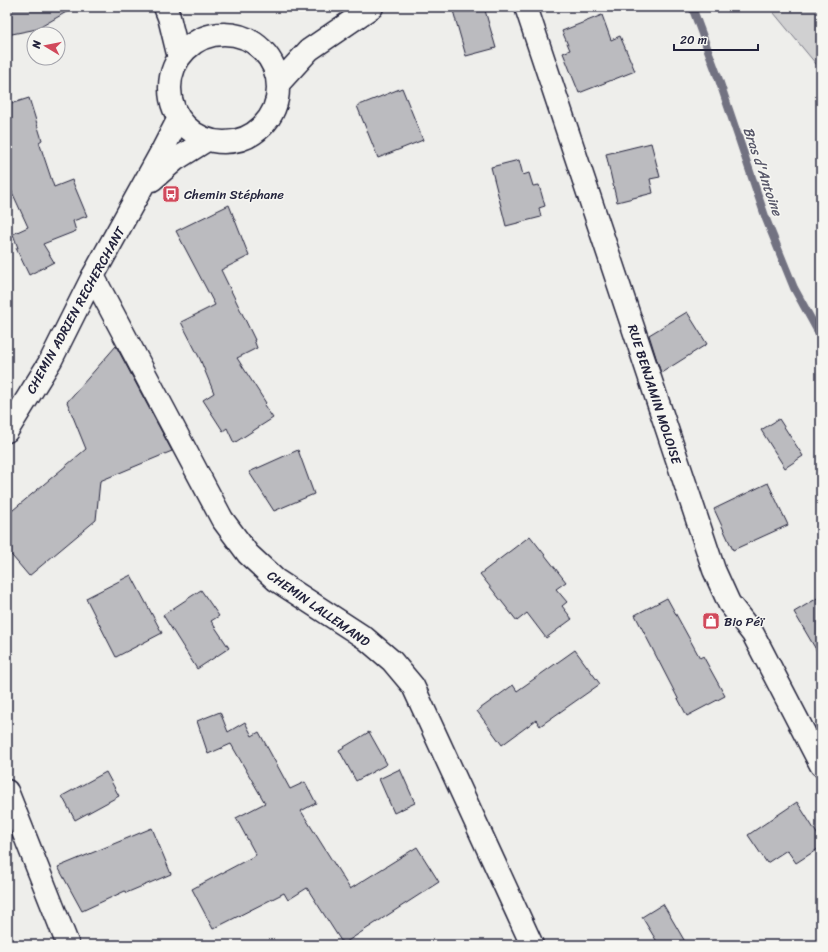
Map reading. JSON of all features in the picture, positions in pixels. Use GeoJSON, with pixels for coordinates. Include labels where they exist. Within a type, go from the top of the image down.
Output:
{"type":"FeatureCollection","features":[{"type":"Feature","properties":{"kind":"street"},"geometry":{"type":"LineString","coordinates":[[278,84],[309,50],[372,7]]}},
{"type":"Feature","properties":{"kind":"street","name":"RUE BENJAMIN MOLOISE"},"geometry":{"type":"LineString","coordinates":[[526,7],[714,570],[729,603],[753,634],[821,765]]}},
{"type":"Feature","properties":{"kind":"street"},"geometry":{"type":"LineString","coordinates":[[167,12],[207,36]]}},
{"type":"Feature","properties":{"kind":"street"},"geometry":{"type":"LineString","coordinates":[[167,12],[179,58]]}},
{"type":"Feature","properties":{"kind":"street"},"geometry":{"type":"LineString","coordinates":[[220,34],[234,35],[247,39],[259,46],[268,56],[275,69],[278,84],[276,102],[269,118],[257,131],[242,139],[224,142],[207,140],[191,131],[179,118],[172,104],[170,88],[172,73],[179,58],[186,49],[196,42],[207,36],[220,34]]}},
{"type":"Feature","properties":{"kind":"street"},"geometry":{"type":"LineString","coordinates":[[268,56],[309,50]]}},
{"type":"Feature","properties":{"kind":"street","name":"CHEMIN ADRIEN RECHERCHANT"},"geometry":{"type":"LineString","coordinates":[[7,431],[51,360],[93,276],[142,189],[179,118]]}},
{"type":"Feature","properties":{"kind":"street","name":"CHEMIN ADRIEN RECHERCHANT"},"geometry":{"type":"LineString","coordinates":[[142,189],[175,160],[207,140]]}},
{"type":"Feature","properties":{"kind":"street","name":"CHEMIN LALLEMAND"},"geometry":{"type":"LineString","coordinates":[[93,276],[222,519],[248,554],[276,580],[365,638],[392,661],[413,686],[532,945]]}},
{"type":"Feature","properties":{"kind":"street"},"geometry":{"type":"LineString","coordinates":[[7,791],[68,945]]}},
{"type":"Feature","properties":{"kind":"shaded area"},"geometry":{"type":"Polygon","coordinates":[[[769,7],[821,7],[821,70],[769,7]]]}},
{"type":"Feature","properties":{"kind":"building"},"geometry":{"type":"Polygon","coordinates":[[[7,7],[75,7],[42,26],[26,26],[26,31],[7,35],[7,7]]]}},
{"type":"Feature","properties":{"kind":"building"},"geometry":{"type":"Polygon","coordinates":[[[452,7],[484,7],[496,48],[466,56],[452,7]]]}},
{"type":"Feature","properties":{"kind":"building"},"geometry":{"type":"Polygon","coordinates":[[[602,15],[611,40],[620,36],[635,71],[579,93],[563,53],[570,50],[562,31],[602,15]]]}},
{"type":"Feature","properties":{"kind":"building"},"geometry":{"type":"Polygon","coordinates":[[[402,88],[423,140],[378,158],[357,106],[402,88]]]}},
{"type":"Feature","properties":{"kind":"building"},"geometry":{"type":"Polygon","coordinates":[[[29,98],[42,140],[39,142],[54,187],[72,180],[87,216],[73,221],[76,231],[43,244],[54,262],[29,275],[16,248],[18,248],[13,234],[28,227],[7,181],[7,105],[29,98]]]}},
{"type":"Feature","properties":{"kind":"building"},"geometry":{"type":"Polygon","coordinates":[[[651,143],[660,177],[650,179],[653,193],[617,202],[606,154],[651,143]]]}},
{"type":"Feature","properties":{"kind":"building"},"geometry":{"type":"Polygon","coordinates":[[[519,160],[523,175],[529,173],[533,186],[539,185],[545,206],[539,208],[541,217],[506,226],[491,167],[519,160]]]}},
{"type":"Feature","properties":{"kind":"building"},"geometry":{"type":"Polygon","coordinates":[[[229,205],[249,256],[221,270],[255,340],[257,348],[237,358],[266,403],[264,405],[273,418],[234,443],[227,428],[223,431],[203,400],[214,393],[200,359],[181,322],[215,305],[176,231],[229,205]]]}},
{"type":"Feature","properties":{"kind":"building"},"geometry":{"type":"Polygon","coordinates":[[[687,312],[707,344],[661,373],[649,335],[687,312]]]}},
{"type":"Feature","properties":{"kind":"building"},"geometry":{"type":"Polygon","coordinates":[[[116,346],[172,451],[100,481],[96,520],[29,576],[7,550],[7,515],[86,449],[67,402],[116,346]]]}},
{"type":"Feature","properties":{"kind":"building"},"geometry":{"type":"Polygon","coordinates":[[[779,419],[803,456],[785,468],[761,430],[779,419]]]}},
{"type":"Feature","properties":{"kind":"building"},"geometry":{"type":"Polygon","coordinates":[[[298,450],[314,494],[274,511],[249,472],[298,450]]]}},
{"type":"Feature","properties":{"kind":"building"},"geometry":{"type":"Polygon","coordinates":[[[768,483],[788,525],[733,550],[714,509],[768,483]]]}},
{"type":"Feature","properties":{"kind":"building"},"geometry":{"type":"Polygon","coordinates":[[[530,536],[566,582],[556,589],[567,602],[562,606],[572,619],[546,638],[527,613],[517,621],[480,574],[530,536]]]}},
{"type":"Feature","properties":{"kind":"building"},"geometry":{"type":"Polygon","coordinates":[[[131,575],[162,633],[116,657],[86,598],[131,575]]]}},
{"type":"Feature","properties":{"kind":"building"},"geometry":{"type":"Polygon","coordinates":[[[201,590],[219,616],[211,621],[229,648],[197,669],[163,615],[201,590]]]}},
{"type":"Feature","properties":{"kind":"building"},"geometry":{"type":"Polygon","coordinates":[[[821,596],[821,658],[794,612],[821,596]]]}},
{"type":"Feature","properties":{"kind":"building"},"geometry":{"type":"Polygon","coordinates":[[[667,598],[700,658],[703,656],[725,696],[687,716],[635,615],[667,598]]]}},
{"type":"Feature","properties":{"kind":"building"},"geometry":{"type":"Polygon","coordinates":[[[575,650],[600,684],[540,726],[536,720],[502,745],[477,711],[513,685],[517,691],[575,650]]]}},
{"type":"Feature","properties":{"kind":"building"},"geometry":{"type":"Polygon","coordinates":[[[220,712],[228,732],[245,722],[252,736],[259,732],[290,789],[305,782],[316,803],[301,811],[350,889],[417,847],[439,882],[343,944],[307,888],[288,900],[284,893],[213,929],[192,889],[256,855],[236,818],[265,803],[231,744],[208,754],[197,721],[220,712]]]}},
{"type":"Feature","properties":{"kind":"building"},"geometry":{"type":"Polygon","coordinates":[[[369,732],[387,764],[356,781],[339,750],[369,732]]]}},
{"type":"Feature","properties":{"kind":"building"},"geometry":{"type":"Polygon","coordinates":[[[400,769],[415,803],[394,813],[379,779],[400,769]]]}},
{"type":"Feature","properties":{"kind":"building"},"geometry":{"type":"Polygon","coordinates":[[[106,772],[119,796],[75,820],[62,796],[106,772]]]}},
{"type":"Feature","properties":{"kind":"building"},"geometry":{"type":"Polygon","coordinates":[[[797,802],[821,840],[821,847],[796,863],[787,850],[767,863],[748,835],[797,802]]]}},
{"type":"Feature","properties":{"kind":"building"},"geometry":{"type":"Polygon","coordinates":[[[152,828],[171,874],[126,893],[125,891],[82,911],[58,867],[152,828]]]}},
{"type":"Feature","properties":{"kind":"building"},"geometry":{"type":"Polygon","coordinates":[[[663,904],[687,945],[659,945],[642,917],[663,904]]]}},
{"type":"Feature","properties":{"kind":"waterway","name":"Bras d'Antoine"},"geometry":{"type":"LineString","coordinates":[[692,7],[718,77],[766,219],[794,288],[821,337]]}},
{"type":"Feature","properties":{"kind":"place","name":"Chemin Stéphane"},"geometry":{"type":"Point","coordinates":[171,194]}},
{"type":"Feature","properties":{"kind":"place","name":"Bio Péï"},"geometry":{"type":"Point","coordinates":[711,621]}}]}
